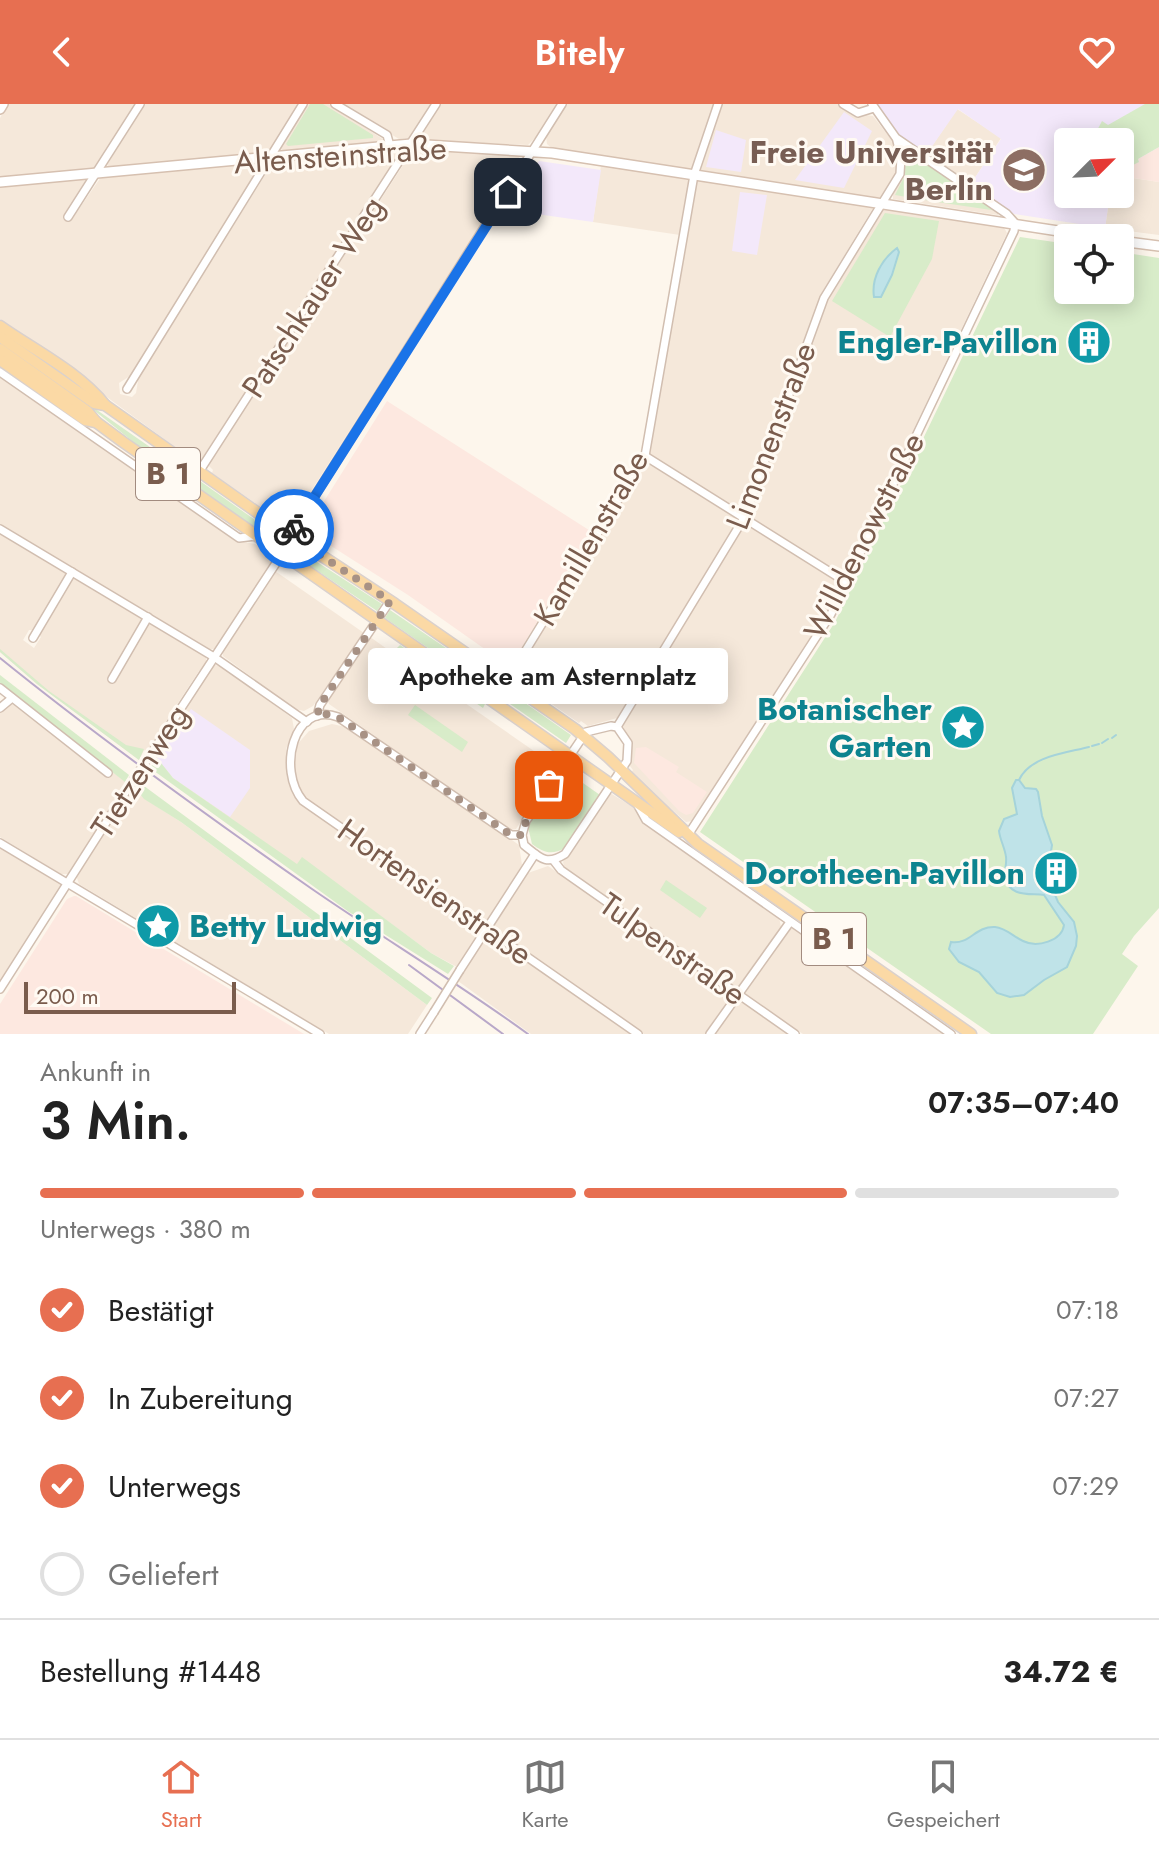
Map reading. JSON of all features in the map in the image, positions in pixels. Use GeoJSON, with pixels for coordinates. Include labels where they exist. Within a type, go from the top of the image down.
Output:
{"type":"FeatureCollection","features":[{"type":"Feature","properties":{"kind":"main road","name":"Altensteinstraße"},"geometry":{"type":"LineString","coordinates":[[0,182],[411,144],[533,151],[1054,230]]}},
{"type":"Feature","properties":{"kind":"main road"},"geometry":{"type":"LineString","coordinates":[[1134,243],[1159,246]]}},
{"type":"Feature","properties":{"kind":"main road"},"geometry":{"type":"LineString","coordinates":[[0,326],[75,378],[105,405]]}},
{"type":"Feature","properties":{"kind":"main road","name":"B 1"},"geometry":{"type":"LineString","coordinates":[[0,337],[94,403],[105,405],[583,736],[691,838]]}},
{"type":"Feature","properties":{"kind":"main road","name":"B 1"},"geometry":{"type":"LineString","coordinates":[[0,349],[188,489],[971,1034]]}},
{"type":"Feature","properties":{"kind":"main road"},"geometry":{"type":"LineString","coordinates":[[0,360],[85,420],[96,422]]}},
{"type":"Feature","properties":{"kind":"street"},"geometry":{"type":"LineString","coordinates":[[68,217],[99,173],[140,104]]}},
{"type":"Feature","properties":{"kind":"street"},"geometry":{"type":"LineString","coordinates":[[127,389],[303,104]]}},
{"type":"Feature","properties":{"kind":"street"},"geometry":{"type":"LineString","coordinates":[[335,104],[387,135],[390,146]]}},
{"type":"Feature","properties":{"kind":"street","name":"Patschkauer Weg"},"geometry":{"type":"LineString","coordinates":[[188,489],[436,104]]}},
{"type":"Feature","properties":{"kind":"street","name":"Tietzenweg"},"geometry":{"type":"LineString","coordinates":[[0,989],[282,554],[290,535],[562,104]]}},
{"type":"Feature","properties":{"kind":"street","name":"Kamillenstraße"},"geometry":{"type":"LineString","coordinates":[[494,702],[645,456],[694,175],[718,104]]}},
{"type":"Feature","properties":{"kind":"street"},"geometry":{"type":"LineString","coordinates":[[843,104],[858,113],[873,106],[896,138],[1001,210],[1015,223]]}},
{"type":"Feature","properties":{"kind":"street","name":"Limonenstraße"},"geometry":{"type":"LineString","coordinates":[[617,727],[744,518],[824,298],[900,174],[901,157],[896,138]]}},
{"type":"Feature","properties":{"kind":"street","name":"Willdenowstraße"},"geometry":{"type":"LineString","coordinates":[[691,838],[831,614],[1014,231],[1015,223]]}},
{"type":"Feature","properties":{"kind":"street"},"geometry":{"type":"LineString","coordinates":[[0,372],[239,538],[256,536]]}},
{"type":"Feature","properties":{"kind":"street"},"geometry":{"type":"LineString","coordinates":[[645,456],[846,582]]}},
{"type":"Feature","properties":{"kind":"street"},"geometry":{"type":"LineString","coordinates":[[0,529],[214,657],[307,722],[325,714],[338,717],[511,835],[522,835]]}},
{"type":"Feature","properties":{"kind":"street"},"geometry":{"type":"LineString","coordinates":[[33,638],[72,572]]}},
{"type":"Feature","properties":{"kind":"street"},"geometry":{"type":"LineString","coordinates":[[317,716],[320,705],[390,601]]}},
{"type":"Feature","properties":{"kind":"street"},"geometry":{"type":"LineString","coordinates":[[112,679],[148,617]]}},
{"type":"Feature","properties":{"kind":"street"},"geometry":{"type":"LineString","coordinates":[[0,688],[108,773]]}},
{"type":"Feature","properties":{"kind":"street"},"geometry":{"type":"LineString","coordinates":[[0,708],[12,698]]}},
{"type":"Feature","properties":{"kind":"street","name":"Hortensienstraße"},"geometry":{"type":"LineString","coordinates":[[307,722],[293,741],[289,757],[294,788],[303,801],[638,1034]]}},
{"type":"Feature","properties":{"kind":"street"},"geometry":{"type":"LineString","coordinates":[[420,1034],[535,854],[524,845],[522,835],[526,821],[583,736],[596,728],[617,727],[629,747],[627,761],[565,854],[554,861]]}},
{"type":"Feature","properties":{"kind":"street"},"geometry":{"type":"LineString","coordinates":[[636,801],[646,820],[951,1034]]}},
{"type":"Feature","properties":{"kind":"street"},"geometry":{"type":"LineString","coordinates":[[0,843],[320,1034]]}},
{"type":"Feature","properties":{"kind":"street","name":"Tulpenstraße"},"geometry":{"type":"LineString","coordinates":[[535,854],[547,861],[554,861],[561,870],[795,1034]]}},
{"type":"Feature","properties":{"kind":"street"},"geometry":{"type":"LineString","coordinates":[[710,1034],[790,922]]}},
{"type":"Feature","properties":{"kind":"shaded area"},"geometry":{"type":"Polygon","coordinates":[[[8,104],[136,104],[95,169],[0,178],[0,118],[8,104]]]}},
{"type":"Feature","properties":{"kind":"shaded area"},"geometry":{"type":"Polygon","coordinates":[[[144,104],[299,104],[271,150],[266,153],[110,167],[107,165],[144,104]]]}},
{"type":"Feature","properties":{"kind":"shaded area"},"geometry":{"type":"Polygon","coordinates":[[[307,104],[329,104],[384,140],[283,151],[280,148],[307,104]]]}},
{"type":"Feature","properties":{"kind":"shaded area"},"geometry":{"type":"Polygon","coordinates":[[[341,104],[433,104],[411,138],[399,139],[341,104]]]}},
{"type":"Feature","properties":{"kind":"shaded area"},"geometry":{"type":"Polygon","coordinates":[[[440,104],[558,104],[528,145],[423,140],[420,138],[440,104]]]}},
{"type":"Feature","properties":{"kind":"shaded area"},"geometry":{"type":"Polygon","coordinates":[[[566,104],[714,104],[693,168],[689,169],[553,149],[547,144],[546,136],[566,104]]]}},
{"type":"Feature","properties":{"kind":"shaded area"},"geometry":{"type":"Polygon","coordinates":[[[721,104],[838,104],[852,113],[873,116],[894,143],[898,158],[895,176],[883,197],[875,198],[701,170],[721,104]]]}},
{"type":"Feature","properties":{"kind":"shaded area","name":"Freie Universität Berlin"},"geometry":{"type":"Polygon","coordinates":[[[876,104],[1159,104],[1159,147],[1134,163],[1134,128],[1054,128],[1054,208],[1108,208],[1106,224],[1079,224],[1014,214],[970,185],[1001,139],[958,109],[926,155],[897,135],[876,104]]]}},
{"type":"Feature","properties":{"kind":"shaded area"},"geometry":{"type":"Polygon","coordinates":[[[957,109],[1001,138],[970,185],[926,155],[957,109]]]}},
{"type":"Feature","properties":{"kind":"shaded area"},"geometry":{"type":"Polygon","coordinates":[[[844,112],[872,131],[844,188],[795,180],[844,112]]]}},
{"type":"Feature","properties":{"kind":"shaded area"},"geometry":{"type":"Polygon","coordinates":[[[716,130],[746,140],[741,172],[706,167],[716,130]]]}},
{"type":"Feature","properties":{"kind":"shaded area"},"geometry":{"type":"Polygon","coordinates":[[[1159,147],[1159,182],[1134,178],[1134,163],[1159,147]]]}},
{"type":"Feature","properties":{"kind":"shaded area"},"geometry":{"type":"Polygon","coordinates":[[[413,150],[518,155],[521,161],[292,521],[279,520],[212,473],[210,462],[413,150]]]}},
{"type":"Feature","properties":{"kind":"shaded area"},"geometry":{"type":"Polygon","coordinates":[[[906,150],[998,211],[998,215],[893,199],[906,150]]]}},
{"type":"Feature","properties":{"kind":"shaded area"},"geometry":{"type":"Polygon","coordinates":[[[402,152],[201,460],[195,457],[193,460],[0,319],[0,187],[85,179],[87,182],[63,217],[70,222],[101,177],[258,163],[260,166],[130,376],[119,383],[120,394],[132,397],[136,393],[139,375],[274,161],[402,152]]]}},
{"type":"Feature","properties":{"kind":"shaded area"},"geometry":{"type":"Polygon","coordinates":[[[539,161],[601,170],[593,222],[508,210],[539,161]]]}},
{"type":"Feature","properties":{"kind":"shaded area"},"geometry":{"type":"Polygon","coordinates":[[[601,165],[689,180],[680,235],[593,222],[601,165]]]}},
{"type":"Feature","properties":{"kind":"shaded area"},"geometry":{"type":"Polygon","coordinates":[[[1134,178],[1159,182],[1159,235],[1134,232],[1134,224],[1106,224],[1108,208],[1134,208],[1134,178]]]}},
{"type":"Feature","properties":{"kind":"shaded area"},"geometry":{"type":"Polygon","coordinates":[[[699,180],[873,208],[822,292],[742,510],[739,511],[648,451],[696,182],[699,180]]]}},
{"type":"Feature","properties":{"kind":"shaded area"},"geometry":{"type":"Polygon","coordinates":[[[740,192],[767,195],[757,255],[732,251],[740,192]]]}},
{"type":"Feature","properties":{"kind":"shaded area"},"geometry":{"type":"Polygon","coordinates":[[[882,210],[1003,226],[1007,233],[844,576],[841,576],[750,515],[830,294],[882,210]]]}},
{"type":"Feature","properties":{"kind":"shaded area"},"geometry":{"type":"Polygon","coordinates":[[[0,375],[239,541],[255,544],[269,553],[267,557],[273,562],[215,649],[207,649],[0,525],[0,375]]]}},
{"type":"Feature","properties":{"kind":"shaded area"},"geometry":{"type":"Polygon","coordinates":[[[387,401],[592,532],[512,663],[506,664],[408,595],[306,530],[387,401]]]}},
{"type":"Feature","properties":{"kind":"shaded area"},"geometry":{"type":"Polygon","coordinates":[[[646,462],[736,517],[737,521],[617,718],[588,726],[520,682],[516,675],[646,462]]]}},
{"type":"Feature","properties":{"kind":"shaded area"},"geometry":{"type":"Polygon","coordinates":[[[749,525],[839,585],[825,614],[692,821],[686,822],[631,773],[632,747],[623,726],[744,526],[749,525]]]}},
{"type":"Feature","properties":{"kind":"shaded area"},"geometry":{"type":"Polygon","coordinates":[[[0,532],[67,573],[34,630],[29,630],[23,640],[34,648],[41,637],[38,634],[73,577],[206,657],[202,670],[148,752],[144,750],[139,760],[37,684],[0,652],[0,532]]]}},
{"type":"Feature","properties":{"kind":"shaded area"},"geometry":{"type":"Polygon","coordinates":[[[275,571],[364,633],[313,706],[304,711],[295,709],[223,656],[223,650],[275,571]]]}},
{"type":"Feature","properties":{"kind":"shaded area"},"geometry":{"type":"Polygon","coordinates":[[[370,637],[557,767],[516,829],[510,830],[329,704],[327,699],[370,637]]]}},
{"type":"Feature","properties":{"kind":"shaded area"},"geometry":{"type":"Polygon","coordinates":[[[215,665],[221,666],[292,718],[294,729],[286,749],[286,769],[292,791],[300,803],[478,928],[479,933],[457,967],[431,953],[302,858],[297,865],[173,778],[154,756],[215,665]]]}},
{"type":"Feature","properties":{"kind":"shaded area"},"geometry":{"type":"Polygon","coordinates":[[[0,684],[128,784],[68,874],[61,874],[0,837],[0,712],[13,703],[108,777],[113,774],[0,684]]]}},
{"type":"Feature","properties":{"kind":"shaded area"},"geometry":{"type":"Polygon","coordinates":[[[191,709],[250,750],[250,788],[230,817],[173,778],[157,758],[191,709]]]}},
{"type":"Feature","properties":{"kind":"shaded area"},"geometry":{"type":"Polygon","coordinates":[[[332,724],[359,734],[519,845],[522,865],[488,919],[482,921],[304,797],[294,774],[295,747],[309,731],[332,724]]]}},
{"type":"Feature","properties":{"kind":"shaded area"},"geometry":{"type":"Polygon","coordinates":[[[646,747],[679,767],[676,772],[707,792],[693,813],[686,815],[679,811],[634,763],[636,748],[646,747]]]}},
{"type":"Feature","properties":{"kind":"shaded area"},"geometry":{"type":"Polygon","coordinates":[[[133,787],[145,799],[181,822],[427,1005],[408,1034],[329,1034],[79,884],[76,875],[128,800],[133,787]]]}},
{"type":"Feature","properties":{"kind":"shaded area"},"geometry":{"type":"Polygon","coordinates":[[[610,793],[633,807],[645,824],[779,917],[781,927],[740,986],[735,987],[565,869],[563,862],[610,793]]]}},
{"type":"Feature","properties":{"kind":"shaded area"},"geometry":{"type":"Polygon","coordinates":[[[0,847],[61,883],[62,887],[0,983],[0,847]]]}},
{"type":"Feature","properties":{"kind":"shaded area"},"geometry":{"type":"Polygon","coordinates":[[[548,866],[731,993],[732,998],[706,1034],[644,1034],[495,930],[494,926],[528,873],[548,866]]]}},
{"type":"Feature","properties":{"kind":"shaded area"},"geometry":{"type":"Polygon","coordinates":[[[74,896],[304,1034],[0,1034],[0,1004],[67,899],[74,896]]]}},
{"type":"Feature","properties":{"kind":"shaded area"},"geometry":{"type":"Polygon","coordinates":[[[790,929],[796,929],[946,1034],[803,1034],[746,995],[745,990],[790,929]]]}},
{"type":"Feature","properties":{"kind":"shaded area"},"geometry":{"type":"Polygon","coordinates":[[[490,936],[631,1034],[531,1034],[458,981],[490,936]]]}},
{"type":"Feature","properties":{"kind":"shaded area"},"geometry":{"type":"Polygon","coordinates":[[[741,1001],[788,1034],[715,1034],[737,1002],[741,1001]]]}},
{"type":"Feature","properties":{"kind":"green space"},"geometry":{"type":"Polygon","coordinates":[[[310,104],[323,104],[373,135],[373,138],[288,146],[286,144],[310,104]]]}},
{"type":"Feature","properties":{"kind":"green space"},"geometry":{"type":"Polygon","coordinates":[[[1145,104],[1159,104],[1159,147],[1134,164],[1134,128],[1098,128],[1102,121],[1108,125],[1145,104]]]}},
{"type":"Feature","properties":{"kind":"green space"},"geometry":{"type":"Polygon","coordinates":[[[906,150],[998,211],[937,202],[937,199],[931,201],[895,195],[905,175],[906,150]]]}},
{"type":"Feature","properties":{"kind":"green space"},"geometry":{"type":"Polygon","coordinates":[[[885,213],[939,221],[932,259],[890,337],[832,301],[885,213]]]}},
{"type":"Feature","properties":{"kind":"green space","name":"Botanischer Garten"},"geometry":{"type":"Polygon","coordinates":[[[1020,237],[1054,242],[1054,304],[1134,304],[1134,254],[1159,258],[1159,908],[1122,954],[1138,966],[1093,1034],[991,1034],[700,832],[835,622],[1020,237]]]}},
{"type":"Feature","properties":{"kind":"green space"},"geometry":{"type":"Polygon","coordinates":[[[74,394],[190,475],[188,480],[142,449],[74,394]]]}},
{"type":"Feature","properties":{"kind":"green space"},"geometry":{"type":"Polygon","coordinates":[[[200,481],[275,534],[271,539],[196,487],[200,481]]]}},
{"type":"Feature","properties":{"kind":"green space"},"geometry":{"type":"Polygon","coordinates":[[[297,549],[382,604],[377,611],[294,555],[297,549]]]}},
{"type":"Feature","properties":{"kind":"green space"},"geometry":{"type":"Polygon","coordinates":[[[390,610],[499,684],[497,690],[484,687],[385,618],[390,610]]]}},
{"type":"Feature","properties":{"kind":"green space"},"geometry":{"type":"Polygon","coordinates":[[[400,645],[485,704],[483,708],[397,648],[400,645]]]}},
{"type":"Feature","properties":{"kind":"green space"},"geometry":{"type":"Polygon","coordinates":[[[0,649],[49,691],[126,745],[144,749],[139,760],[37,684],[0,649]]]}},
{"type":"Feature","properties":{"kind":"green space"},"geometry":{"type":"Polygon","coordinates":[[[0,675],[129,775],[125,782],[0,684],[0,675]]]}},
{"type":"Feature","properties":{"kind":"green space"},"geometry":{"type":"Polygon","coordinates":[[[508,691],[571,735],[566,743],[503,699],[508,691]]]}},
{"type":"Feature","properties":{"kind":"green space"},"geometry":{"type":"Polygon","coordinates":[[[415,705],[468,742],[462,752],[408,715],[415,705]]]}},
{"type":"Feature","properties":{"kind":"green space"},"geometry":{"type":"Polygon","coordinates":[[[157,758],[173,778],[297,864],[302,857],[431,953],[454,966],[448,974],[349,912],[150,768],[157,758]]]}},
{"type":"Feature","properties":{"kind":"green space"},"geometry":{"type":"Polygon","coordinates":[[[563,769],[600,795],[565,848],[547,852],[532,844],[528,827],[563,769]]]}},
{"type":"Feature","properties":{"kind":"green space"},"geometry":{"type":"Polygon","coordinates":[[[140,783],[432,998],[427,1005],[181,822],[144,799],[136,789],[140,783]]]}},
{"type":"Feature","properties":{"kind":"green space"},"geometry":{"type":"Polygon","coordinates":[[[666,880],[707,908],[700,918],[660,890],[666,880]]]}},
{"type":"Feature","properties":{"kind":"water"},"geometry":{"type":"Polygon","coordinates":[[[897,248],[899,252],[892,275],[881,297],[874,297],[874,283],[879,270],[897,248]]]}},
{"type":"Feature","properties":{"kind":"water"},"geometry":{"type":"Polygon","coordinates":[[[1016,780],[1025,788],[1038,792],[1052,845],[1047,876],[1058,902],[1074,922],[1077,936],[1067,967],[1024,995],[1010,997],[997,993],[979,972],[959,962],[949,949],[951,942],[963,941],[988,927],[999,928],[1035,944],[1048,942],[1062,931],[1064,925],[1044,895],[1016,891],[1007,884],[1006,857],[999,831],[1004,819],[1017,814],[1012,788],[1016,780]]]}},
{"type":"Feature","properties":{"kind":"waterway"},"geometry":{"type":"LineString","coordinates":[[1112,738],[1116,735]]}},
{"type":"Feature","properties":{"kind":"waterway"},"geometry":{"type":"LineString","coordinates":[[1102,743],[1108,739]]}},
{"type":"Feature","properties":{"kind":"waterway"},"geometry":{"type":"LineString","coordinates":[[1092,746],[1099,744]]}},
{"type":"Feature","properties":{"kind":"waterway"},"geometry":{"type":"LineString","coordinates":[[1019,780],[1024,772],[1040,761],[1089,747]]}},
{"type":"Feature","properties":{"kind":"tram line"},"geometry":{"type":"LineString","coordinates":[[0,658],[233,833],[528,1034]]}},
{"type":"Feature","properties":{"kind":"tram line"},"geometry":{"type":"LineString","coordinates":[[409,965],[503,1034]]}},
{"type":"Feature","properties":{"kind":"way so far"},"geometry":{"type":"LineString","coordinates":[[294,529],[290,535],[390,601],[320,705],[317,716],[338,717],[511,835],[522,835],[526,821],[549,785]]}},
{"type":"Feature","properties":{"kind":"place","name":"Freie Universität Berlin"},"geometry":{"type":"Point","coordinates":[1024,170]}},
{"type":"Feature","properties":{"kind":"place","name":"Engler-Pavillon"},"geometry":{"type":"Point","coordinates":[1089,342]}},
{"type":"Feature","properties":{"kind":"place","name":"Botanischer Garten"},"geometry":{"type":"Point","coordinates":[963,727]}},
{"type":"Feature","properties":{"kind":"place","name":"Apotheke am Asternplatz"},"geometry":{"type":"Point","coordinates":[549,785]}},
{"type":"Feature","properties":{"kind":"place","name":"Dorotheen-Pavillon"},"geometry":{"type":"Point","coordinates":[1056,873]}},
{"type":"Feature","properties":{"kind":"place","name":"Betty Ludwig"},"geometry":{"type":"Point","coordinates":[158,926]}},
{"type":"Feature","properties":{"kind":"route"},"geometry":{"type":"LineString","coordinates":[[294,529],[508,192]]}}]}
